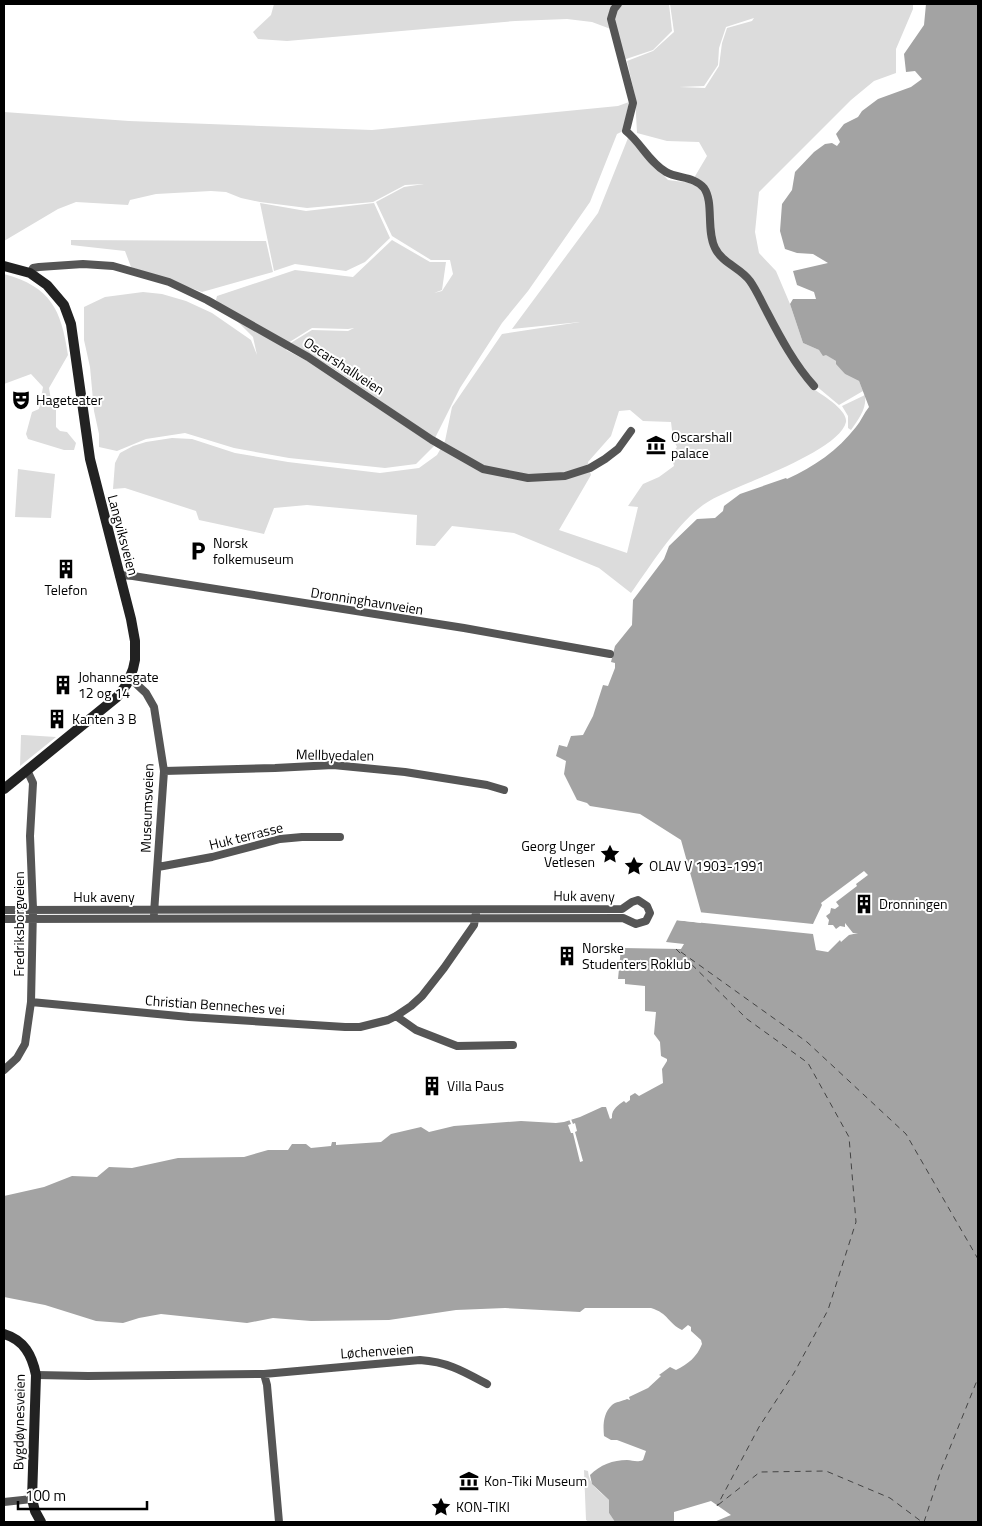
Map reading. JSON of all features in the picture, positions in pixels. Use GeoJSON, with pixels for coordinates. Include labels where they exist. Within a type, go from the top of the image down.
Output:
{"type":"FeatureCollection","features":[{"type":"Feature","properties":{"kind":"street"},"geometry":{"type":"LineString","coordinates":[[618,4],[611,18],[612,28],[633,103],[626,131],[637,140],[647,156],[660,168],[668,173],[691,179],[703,187],[707,194],[710,237],[717,253],[750,280],[798,365],[814,386]]}},
{"type":"Feature","properties":{"kind":"street","name":"Oscarshallveien"},"geometry":{"type":"LineString","coordinates":[[30,273],[33,268],[83,264],[113,266],[169,282],[206,300],[308,357],[432,440],[483,469],[528,478],[565,476],[590,468],[605,460],[618,449],[631,431]]}},
{"type":"Feature","properties":{"kind":"street","name":"Langviksveien"},"geometry":{"type":"LineString","coordinates":[[4,266],[30,273],[42,281],[53,291],[64,305],[68,314],[74,339],[90,459],[135,641],[135,660],[130,678],[122,691],[111,703],[4,789]]}},
{"type":"Feature","properties":{"kind":"street","name":"Dronninghavnveien"},"geometry":{"type":"LineString","coordinates":[[119,575],[464,628],[610,654]]}},
{"type":"Feature","properties":{"kind":"street","name":"Museumsveien"},"geometry":{"type":"LineString","coordinates":[[130,678],[146,693],[154,707],[164,771],[154,914]]}},
{"type":"Feature","properties":{"kind":"street","name":"Mellbyedalen"},"geometry":{"type":"LineString","coordinates":[[164,771],[333,765],[413,773],[486,785],[504,790]]}},
{"type":"Feature","properties":{"kind":"street","name":"Fredriksborgveien"},"geometry":{"type":"LineString","coordinates":[[4,1070],[17,1058],[25,1044],[31,1002],[33,910],[30,836],[33,783],[27,770]]}},
{"type":"Feature","properties":{"kind":"street","name":"Huk terrasse"},"geometry":{"type":"LineString","coordinates":[[158,867],[212,857],[280,839],[340,837]]}},
{"type":"Feature","properties":{"kind":"street","name":"Huk aveny"},"geometry":{"type":"LineString","coordinates":[[4,910],[154,914],[203,918],[623,918],[636,924],[646,921],[650,913],[647,906],[638,900],[622,909],[204,909],[154,914],[4,919]]}},
{"type":"Feature","properties":{"kind":"street","name":"Huk aveny"},"geometry":{"type":"LineString","coordinates":[[544,908],[544,918]]}},
{"type":"Feature","properties":{"kind":"street"},"geometry":{"type":"LineString","coordinates":[[203,918],[204,909]]}},
{"type":"Feature","properties":{"kind":"street"},"geometry":{"type":"LineString","coordinates":[[252,909],[252,918]]}},
{"type":"Feature","properties":{"kind":"street"},"geometry":{"type":"LineString","coordinates":[[305,909],[305,919]]}},
{"type":"Feature","properties":{"kind":"street"},"geometry":{"type":"LineString","coordinates":[[361,909],[361,918]]}},
{"type":"Feature","properties":{"kind":"street"},"geometry":{"type":"LineString","coordinates":[[422,909],[422,918]]}},
{"type":"Feature","properties":{"kind":"street"},"geometry":{"type":"LineString","coordinates":[[476,909],[476,918]]}},
{"type":"Feature","properties":{"kind":"street","name":"Christian Benneches vei"},"geometry":{"type":"LineString","coordinates":[[31,1002],[189,1017],[345,1027],[360,1026],[396,1016],[422,996],[459,947],[474,925],[476,918]]}},
{"type":"Feature","properties":{"kind":"street"},"geometry":{"type":"LineString","coordinates":[[396,1016],[416,1030],[457,1046],[513,1045]]}},
{"type":"Feature","properties":{"kind":"street","name":"Bygdøynesveien"},"geometry":{"type":"LineString","coordinates":[[4,1334],[18,1340],[27,1349],[33,1361],[36,1375],[32,1499],[35,1511],[41,1522]]}},
{"type":"Feature","properties":{"kind":"street","name":"Løchenveien"},"geometry":{"type":"LineString","coordinates":[[36,1375],[264,1374],[420,1360],[455,1366],[487,1384]]}},
{"type":"Feature","properties":{"kind":"street"},"geometry":{"type":"LineString","coordinates":[[264,1374],[279,1522]]}},
{"type":"Feature","properties":{"kind":"street"},"geometry":{"type":"LineString","coordinates":[[4,1502],[32,1499]]}},
{"type":"Feature","properties":{"kind":"shaded area"},"geometry":{"type":"Polygon","coordinates":[[[274,4],[669,4],[672,31],[653,50],[623,60],[616,31],[592,22],[567,19],[515,21],[287,41],[258,39],[253,32],[271,15],[274,4]]]}},
{"type":"Feature","properties":{"kind":"shaded area"},"geometry":{"type":"Polygon","coordinates":[[[670,4],[913,4],[913,9],[896,49],[896,73],[874,81],[851,100],[759,192],[755,232],[759,253],[776,271],[790,304],[803,343],[819,350],[836,361],[845,374],[859,381],[863,391],[839,405],[815,385],[812,388],[833,403],[843,412],[845,417],[846,422],[841,431],[832,440],[803,458],[725,493],[703,505],[674,534],[631,593],[599,568],[514,533],[452,526],[435,546],[416,545],[417,515],[307,505],[274,508],[264,534],[199,520],[196,511],[125,488],[113,489],[115,463],[120,453],[146,442],[172,438],[192,439],[235,453],[288,462],[380,473],[419,468],[437,455],[445,441],[452,407],[502,334],[580,322],[512,329],[598,213],[628,138],[668,180],[691,183],[707,156],[699,142],[667,141],[637,133],[635,96],[627,61],[653,51],[674,32],[670,4]],[[754,18],[726,27],[719,48],[718,65],[704,86],[679,87],[705,88],[719,66],[722,43],[727,28],[752,21],[754,18]],[[630,410],[619,411],[611,436],[588,462],[591,475],[559,530],[627,553],[638,507],[628,506],[643,484],[659,477],[674,466],[671,453],[677,447],[673,439],[671,422],[643,421],[630,410]]]}},
{"type":"Feature","properties":{"kind":"shaded area"},"geometry":{"type":"Polygon","coordinates":[[[926,4],[978,4],[978,1522],[714,1522],[731,1515],[711,1501],[674,1512],[674,1522],[615,1522],[609,1513],[609,1500],[592,1484],[590,1475],[598,1468],[612,1462],[643,1460],[646,1451],[604,1436],[605,1416],[613,1404],[627,1399],[630,1400],[629,1397],[648,1388],[661,1376],[659,1375],[670,1367],[676,1370],[688,1363],[698,1353],[702,1344],[701,1340],[691,1331],[691,1327],[688,1325],[682,1330],[657,1310],[651,1308],[585,1308],[580,1312],[505,1308],[456,1310],[389,1320],[311,1321],[273,1318],[247,1323],[161,1314],[123,1323],[96,1321],[45,1305],[4,1297],[4,1196],[44,1187],[72,1176],[97,1177],[109,1167],[132,1168],[178,1158],[244,1157],[268,1150],[288,1150],[292,1144],[306,1144],[311,1148],[331,1146],[332,1142],[336,1142],[336,1145],[381,1142],[391,1134],[421,1127],[429,1132],[454,1126],[521,1121],[556,1123],[580,1117],[602,1107],[606,1107],[610,1119],[615,1108],[624,1101],[626,1103],[630,1100],[630,1096],[635,1093],[639,1096],[663,1083],[662,1069],[667,1059],[661,1056],[660,1042],[654,1034],[656,1012],[645,1011],[645,986],[625,984],[625,979],[618,979],[621,948],[681,949],[684,944],[666,942],[677,920],[701,923],[701,912],[681,840],[640,814],[590,806],[577,800],[564,774],[566,761],[556,756],[559,745],[567,747],[571,736],[583,735],[593,716],[603,685],[608,686],[615,668],[615,663],[611,662],[615,646],[632,625],[633,600],[664,559],[669,546],[697,519],[715,518],[723,511],[724,506],[740,494],[787,479],[816,463],[849,435],[858,425],[869,407],[859,381],[845,374],[836,364],[836,361],[826,355],[823,356],[819,350],[803,343],[790,304],[793,299],[816,299],[814,292],[797,285],[793,271],[828,263],[813,254],[797,253],[785,249],[780,231],[782,204],[792,190],[795,172],[814,152],[825,144],[832,143],[837,146],[840,142],[836,134],[844,124],[858,117],[862,111],[878,99],[911,87],[922,79],[915,71],[906,72],[904,54],[924,25],[926,4]]]}},
{"type":"Feature","properties":{"kind":"shaded area"},"geometry":{"type":"Polygon","coordinates":[[[629,102],[623,131],[617,134],[590,202],[528,291],[502,323],[460,388],[435,438],[331,367],[289,344],[312,330],[348,331],[354,328],[312,328],[288,343],[286,350],[317,366],[434,446],[416,464],[385,468],[289,458],[234,448],[185,433],[146,439],[117,451],[99,447],[90,367],[84,340],[84,307],[105,297],[143,292],[162,294],[186,301],[212,313],[251,340],[257,355],[253,337],[216,300],[217,296],[295,270],[353,277],[392,240],[430,262],[446,262],[442,290],[434,293],[442,291],[453,274],[450,260],[431,260],[392,236],[376,202],[404,187],[424,184],[405,185],[373,202],[307,208],[260,202],[241,198],[226,192],[211,191],[156,194],[130,200],[128,205],[76,202],[58,209],[4,241],[4,112],[129,121],[372,130],[618,106],[629,102]]]}},
{"type":"Feature","properties":{"kind":"shaded area"},"geometry":{"type":"Polygon","coordinates":[[[260,203],[306,211],[374,203],[390,238],[365,262],[346,271],[295,264],[274,271],[260,203]]]}},
{"type":"Feature","properties":{"kind":"shaded area"},"geometry":{"type":"Polygon","coordinates":[[[71,240],[266,241],[273,272],[202,292],[131,267],[125,251],[71,245],[71,240]]]}},
{"type":"Feature","properties":{"kind":"shaded area"},"geometry":{"type":"Polygon","coordinates":[[[4,274],[20,279],[43,293],[51,302],[62,325],[68,355],[49,388],[51,400],[54,401],[56,408],[56,427],[60,431],[67,432],[76,443],[74,450],[64,450],[28,439],[26,434],[32,412],[39,409],[43,387],[31,374],[4,384],[4,274]]]}},
{"type":"Feature","properties":{"kind":"shaded area"},"geometry":{"type":"Polygon","coordinates":[[[865,395],[864,409],[851,430],[848,428],[848,416],[842,406],[865,395]]]}},
{"type":"Feature","properties":{"kind":"shaded area"},"geometry":{"type":"Polygon","coordinates":[[[18,469],[55,474],[51,518],[15,517],[18,469]]]}},
{"type":"Feature","properties":{"kind":"shaded area"},"geometry":{"type":"Polygon","coordinates":[[[21,735],[24,735],[56,737],[20,766],[21,735]]]}},
{"type":"Feature","properties":{"kind":"shaded area"},"geometry":{"type":"Polygon","coordinates":[[[584,1470],[588,1471],[590,1480],[595,1487],[609,1500],[609,1513],[615,1522],[589,1522],[586,1520],[584,1470]]]}},
{"type":"Feature","properties":{"kind":"pier","name":"Dronningen"},"geometry":{"type":"Polygon","coordinates":[[[864,871],[868,875],[836,902],[839,906],[835,909],[831,908],[830,913],[826,916],[829,920],[828,925],[833,925],[836,929],[840,926],[845,927],[845,923],[853,933],[858,933],[849,935],[841,942],[840,940],[828,952],[816,950],[813,934],[674,920],[677,918],[698,920],[698,912],[813,924],[822,905],[821,903],[864,871]]]}},
{"type":"Feature","properties":{"kind":"pier"},"geometry":{"type":"Polygon","coordinates":[[[569,1119],[571,1119],[573,1124],[575,1123],[577,1131],[575,1132],[583,1161],[580,1162],[573,1133],[571,1133],[568,1125],[571,1124],[569,1119]]]}},
{"type":"Feature","properties":{"kind":"ferry route"},"geometry":{"type":"LineString","coordinates":[[676,949],[747,1019],[808,1063],[849,1137],[856,1222],[828,1310],[794,1373],[759,1427],[717,1506]]}},
{"type":"Feature","properties":{"kind":"ferry route"},"geometry":{"type":"LineString","coordinates":[[681,952],[807,1042],[906,1134],[978,1259]]}},
{"type":"Feature","properties":{"kind":"ferry route"},"geometry":{"type":"LineString","coordinates":[[924,1522],[941,1470],[978,1378]]}},
{"type":"Feature","properties":{"kind":"ferry route"},"geometry":{"type":"LineString","coordinates":[[718,1505],[760,1472],[826,1471],[890,1498],[922,1522]]}},
{"type":"Feature","properties":{"kind":"place","name":"Hageteater"},"geometry":{"type":"Point","coordinates":[21,400]}},
{"type":"Feature","properties":{"kind":"place","name":"Oscarshall palace"},"geometry":{"type":"Point","coordinates":[656,445]}},
{"type":"Feature","properties":{"kind":"place","name":"Norsk folkemuseum"},"geometry":{"type":"Point","coordinates":[198,551]}},
{"type":"Feature","properties":{"kind":"place","name":"Telefon"},"geometry":{"type":"Point","coordinates":[66,569]}},
{"type":"Feature","properties":{"kind":"place","name":"Johannesgate 12 og 14"},"geometry":{"type":"Point","coordinates":[63,685]}},
{"type":"Feature","properties":{"kind":"place","name":"Kanten 3 B"},"geometry":{"type":"Point","coordinates":[57,719]}},
{"type":"Feature","properties":{"kind":"place","name":"Georg Unger Vetlesen"},"geometry":{"type":"Point","coordinates":[610,854]}},
{"type":"Feature","properties":{"kind":"place","name":"OLAV V 1903-1991"},"geometry":{"type":"Point","coordinates":[634,866]}},
{"type":"Feature","properties":{"kind":"place","name":"Dronningen"},"geometry":{"type":"Point","coordinates":[864,904]}},
{"type":"Feature","properties":{"kind":"place","name":"Norske Studenters Roklub"},"geometry":{"type":"Point","coordinates":[567,956]}},
{"type":"Feature","properties":{"kind":"place","name":"Villa Paus"},"geometry":{"type":"Point","coordinates":[432,1086]}},
{"type":"Feature","properties":{"kind":"place","name":"Kon-Tiki Museum"},"geometry":{"type":"Point","coordinates":[469,1481]}},
{"type":"Feature","properties":{"kind":"place","name":"KON-TIKI"},"geometry":{"type":"Point","coordinates":[441,1507]}}]}
